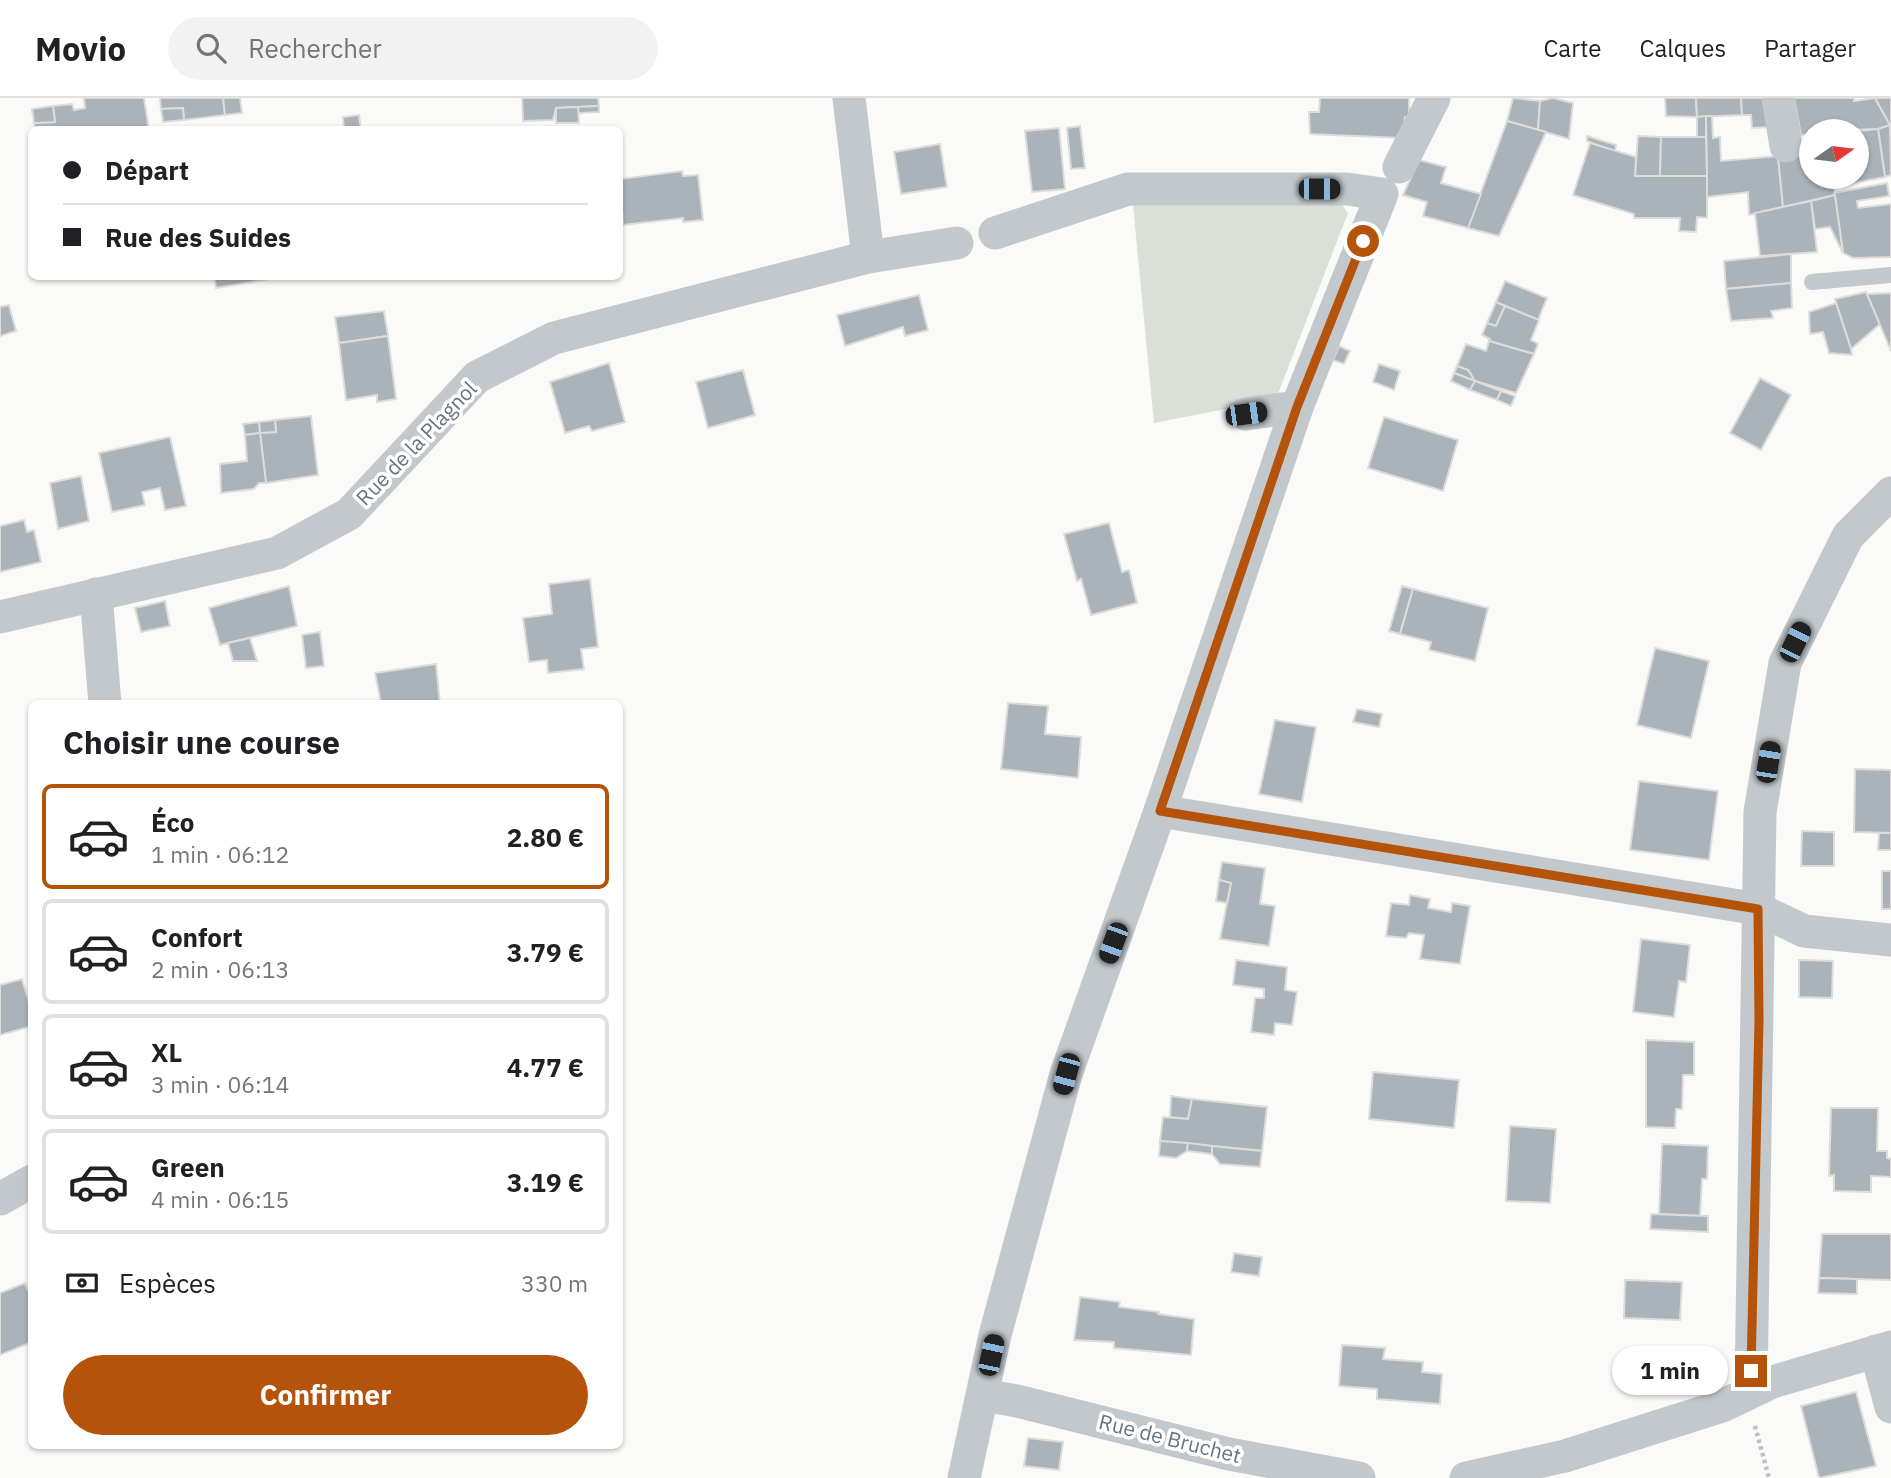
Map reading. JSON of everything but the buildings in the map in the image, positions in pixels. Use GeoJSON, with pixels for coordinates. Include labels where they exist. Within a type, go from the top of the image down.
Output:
{"type":"FeatureCollection","features":[{"type":"Feature","properties":{"kind":"street"},"geometry":{"type":"LineString","coordinates":[[849,98],[869,257]]}},
{"type":"Feature","properties":{"kind":"street"},"geometry":{"type":"LineString","coordinates":[[964,1478],[995,1335],[1066,1074],[1160,811],[1297,407],[1391,180],[1434,98]]}},
{"type":"Feature","properties":{"kind":"street"},"geometry":{"type":"LineString","coordinates":[[1778,98],[1786,146]]}},
{"type":"Feature","properties":{"kind":"street"},"geometry":{"type":"LineString","coordinates":[[995,233],[1128,189],[1347,189],[1391,180]]}},
{"type":"Feature","properties":{"kind":"street","name":"Rue de la Plagnol"},"geometry":{"type":"LineString","coordinates":[[0,617],[277,553],[349,514],[477,377],[554,338],[869,257],[957,243]]}},
{"type":"Feature","properties":{"kind":"street"},"geometry":{"type":"LineString","coordinates":[[1246,414],[1297,407]]}},
{"type":"Feature","properties":{"kind":"street"},"geometry":{"type":"LineString","coordinates":[[1751,1390],[1759,1021],[1760,812],[1785,663],[1848,536],[1891,493]]}},
{"type":"Feature","properties":{"kind":"street"},"geometry":{"type":"LineString","coordinates":[[96,594],[105,700]]}},
{"type":"Feature","properties":{"kind":"street"},"geometry":{"type":"LineString","coordinates":[[1160,811],[1758,909],[1804,931],[1891,940]]}},
{"type":"Feature","properties":{"kind":"street"},"geometry":{"type":"LineString","coordinates":[[0,1199],[28,1183]]}},
{"type":"Feature","properties":{"kind":"street"},"geometry":{"type":"LineString","coordinates":[[1466,1478],[1565,1456],[1722,1406],[1751,1390],[1883,1349],[1891,1407]]}},
{"type":"Feature","properties":{"kind":"street","name":"Rue de Bruchet"},"geometry":{"type":"LineString","coordinates":[[983,1395],[1229,1454],[1359,1478]]}},
{"type":"Feature","properties":{"kind":"lane"},"geometry":{"type":"LineString","coordinates":[[1812,282],[1891,275]]}},
{"type":"Feature","properties":{"kind":"path"},"geometry":{"type":"LineString","coordinates":[[1751,1390],[1755,1428],[1769,1478]]}},
{"type":"Feature","properties":{"kind":"shaded area"},"geometry":{"type":"Polygon","coordinates":[[[1337,198],[1348,213],[1276,399],[1154,423],[1133,205],[1337,198]]]}},
{"type":"Feature","properties":{"kind":"route"},"geometry":{"type":"LineString","coordinates":[[1363,241],[1297,407],[1160,811],[1758,909],[1759,1021],[1751,1371]]}}]}
